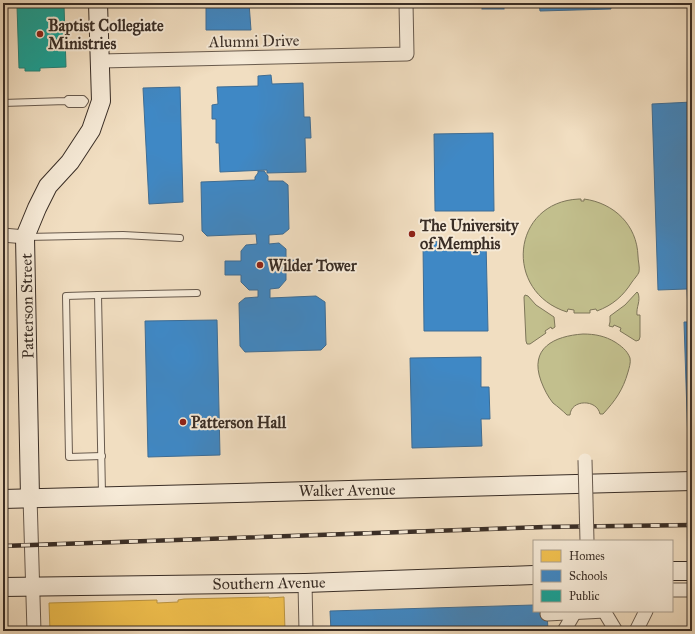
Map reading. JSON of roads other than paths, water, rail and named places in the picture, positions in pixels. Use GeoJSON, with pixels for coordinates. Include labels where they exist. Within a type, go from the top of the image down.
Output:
{"type":"FeatureCollection","features":[{"type":"Feature","properties":{"kind":"street","name":"Patterson Street"},"geometry":{"type":"LineString","coordinates":[[34,631],[25,237],[48,186],[70,162],[91,130],[93,101],[100,61],[98,3]]}},
{"type":"Feature","properties":{"kind":"street","name":"Alumni Drive"},"geometry":{"type":"LineString","coordinates":[[100,61],[407,54],[406,3]]}},
{"type":"Feature","properties":{"kind":"street"},"geometry":{"type":"LineString","coordinates":[[3,235],[25,237]]}},
{"type":"Feature","properties":{"kind":"street"},"geometry":{"type":"LineString","coordinates":[[585,460],[587,540]]}},
{"type":"Feature","properties":{"kind":"street","name":"Walker Avenue"},"geometry":{"type":"LineString","coordinates":[[3,499],[30,497],[692,481]]}},
{"type":"Feature","properties":{"kind":"street"},"geometry":{"type":"LineString","coordinates":[[673,571],[692,570]]}},
{"type":"Feature","properties":{"kind":"street","name":"Southern Avenue"},"geometry":{"type":"LineString","coordinates":[[3,587],[305,583],[533,575]]}},
{"type":"Feature","properties":{"kind":"street"},"geometry":{"type":"LineString","coordinates":[[305,583],[306,631]]}},
{"type":"Feature","properties":{"kind":"street"},"geometry":{"type":"LineString","coordinates":[[673,590],[692,590]]}},
{"type":"Feature","properties":{"kind":"street"},"geometry":{"type":"LineString","coordinates":[[547,614],[575,612]]}},
{"type":"Feature","properties":{"kind":"street"},"geometry":{"type":"LineString","coordinates":[[564,631],[575,612]]}},
{"type":"Feature","properties":{"kind":"street"},"geometry":{"type":"LineString","coordinates":[[606,612],[616,631]]}},
{"type":"Feature","properties":{"kind":"street"},"geometry":{"type":"LineString","coordinates":[[636,631],[646,612]]}},
{"type":"Feature","properties":{"kind":"lane"},"geometry":{"type":"LineString","coordinates":[[3,103],[66,102],[68,104],[83,104],[93,101]]}},
{"type":"Feature","properties":{"kind":"lane"},"geometry":{"type":"LineString","coordinates":[[25,237],[123,235],[180,238]]}},
{"type":"Feature","properties":{"kind":"lane"},"geometry":{"type":"LineString","coordinates":[[102,456],[69,457],[66,296],[196,293]]}},
{"type":"Feature","properties":{"kind":"lane"},"geometry":{"type":"LineString","coordinates":[[98,295],[102,496]]}},
{"type":"Feature","properties":{"kind":"railway"},"geometry":{"type":"LineString","coordinates":[[3,546],[545,527],[692,525]]}},
{"type":"Feature","properties":{"kind":"place","name":"Baptist Collegiate Ministries"},"geometry":{"type":"Point","coordinates":[40,34]}},
{"type":"Feature","properties":{"kind":"place","name":"The University of Memphis"},"geometry":{"type":"Point","coordinates":[412,234]}},
{"type":"Feature","properties":{"kind":"place","name":"Wilder Tower"},"geometry":{"type":"Point","coordinates":[260,265]}},
{"type":"Feature","properties":{"kind":"place","name":"Patterson Hall"},"geometry":{"type":"Point","coordinates":[183,422]}}]}
